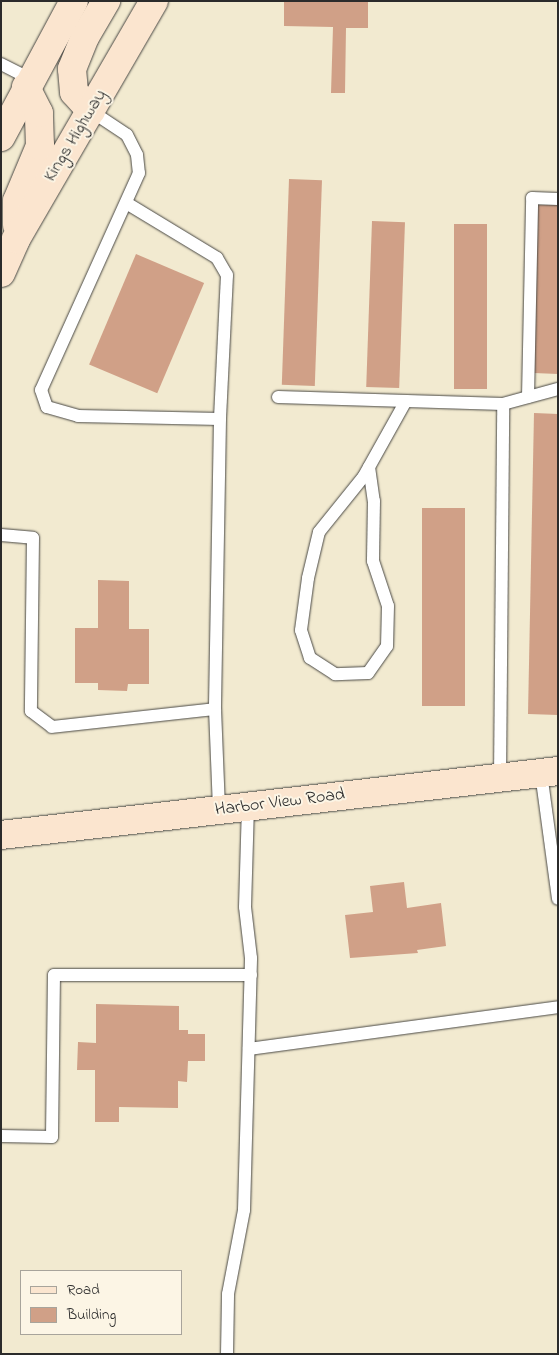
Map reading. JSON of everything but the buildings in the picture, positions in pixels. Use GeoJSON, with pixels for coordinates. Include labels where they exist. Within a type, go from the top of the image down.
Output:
{"type":"FeatureCollection","features":[{"type":"Feature","properties":{"kind":"main road"},"geometry":{"type":"LineString","coordinates":[[1,137],[74,1]]}},
{"type":"Feature","properties":{"kind":"main road"},"geometry":{"type":"LineString","coordinates":[[91,111],[74,92],[72,69],[85,37],[106,1]]}},
{"type":"Feature","properties":{"kind":"main road","name":"Kings Highway"},"geometry":{"type":"LineString","coordinates":[[1,273],[16,239],[154,1]]}},
{"type":"Feature","properties":{"kind":"main road"},"geometry":{"type":"LineString","coordinates":[[16,239],[17,201],[40,146],[39,113],[29,83]]}},
{"type":"Feature","properties":{"kind":"main road","name":"Harbor View Road"},"geometry":{"type":"LineString","coordinates":[[1,834],[549,772]]}},
{"type":"Feature","properties":{"kind":"lane"},"geometry":{"type":"LineString","coordinates":[[1,64],[29,83]]}},
{"type":"Feature","properties":{"kind":"lane"},"geometry":{"type":"LineString","coordinates":[[91,111],[127,135],[137,155],[139,173],[128,204],[78,303],[40,390],[47,408],[78,416],[220,420]]}},
{"type":"Feature","properties":{"kind":"lane"},"geometry":{"type":"LineString","coordinates":[[528,397],[532,198],[558,199]]}},
{"type":"Feature","properties":{"kind":"lane"},"geometry":{"type":"LineString","coordinates":[[128,204],[217,258],[227,275],[220,420],[215,709],[219,810]]}},
{"type":"Feature","properties":{"kind":"lane"},"geometry":{"type":"LineString","coordinates":[[278,397],[503,404],[558,389]]}},
{"type":"Feature","properties":{"kind":"lane"},"geometry":{"type":"LineString","coordinates":[[369,467],[374,501],[373,561],[388,606],[387,646],[368,673],[335,674],[310,658],[301,630],[308,578],[319,532],[369,467],[406,401]]}},
{"type":"Feature","properties":{"kind":"lane"},"geometry":{"type":"LineString","coordinates":[[500,777],[503,404]]}},
{"type":"Feature","properties":{"kind":"lane"},"geometry":{"type":"LineString","coordinates":[[1,535],[33,538],[31,711],[52,727],[215,709]]}},
{"type":"Feature","properties":{"kind":"lane"},"geometry":{"type":"LineString","coordinates":[[549,772],[558,899]]}},
{"type":"Feature","properties":{"kind":"lane"},"geometry":{"type":"LineString","coordinates":[[227,1354],[228,1294],[244,1210],[251,976],[245,907],[248,806]]}},
{"type":"Feature","properties":{"kind":"lane"},"geometry":{"type":"LineString","coordinates":[[1,1136],[52,1137],[54,976],[251,976]]}},
{"type":"Feature","properties":{"kind":"lane"},"geometry":{"type":"LineString","coordinates":[[249,1049],[558,1007]]}}]}
